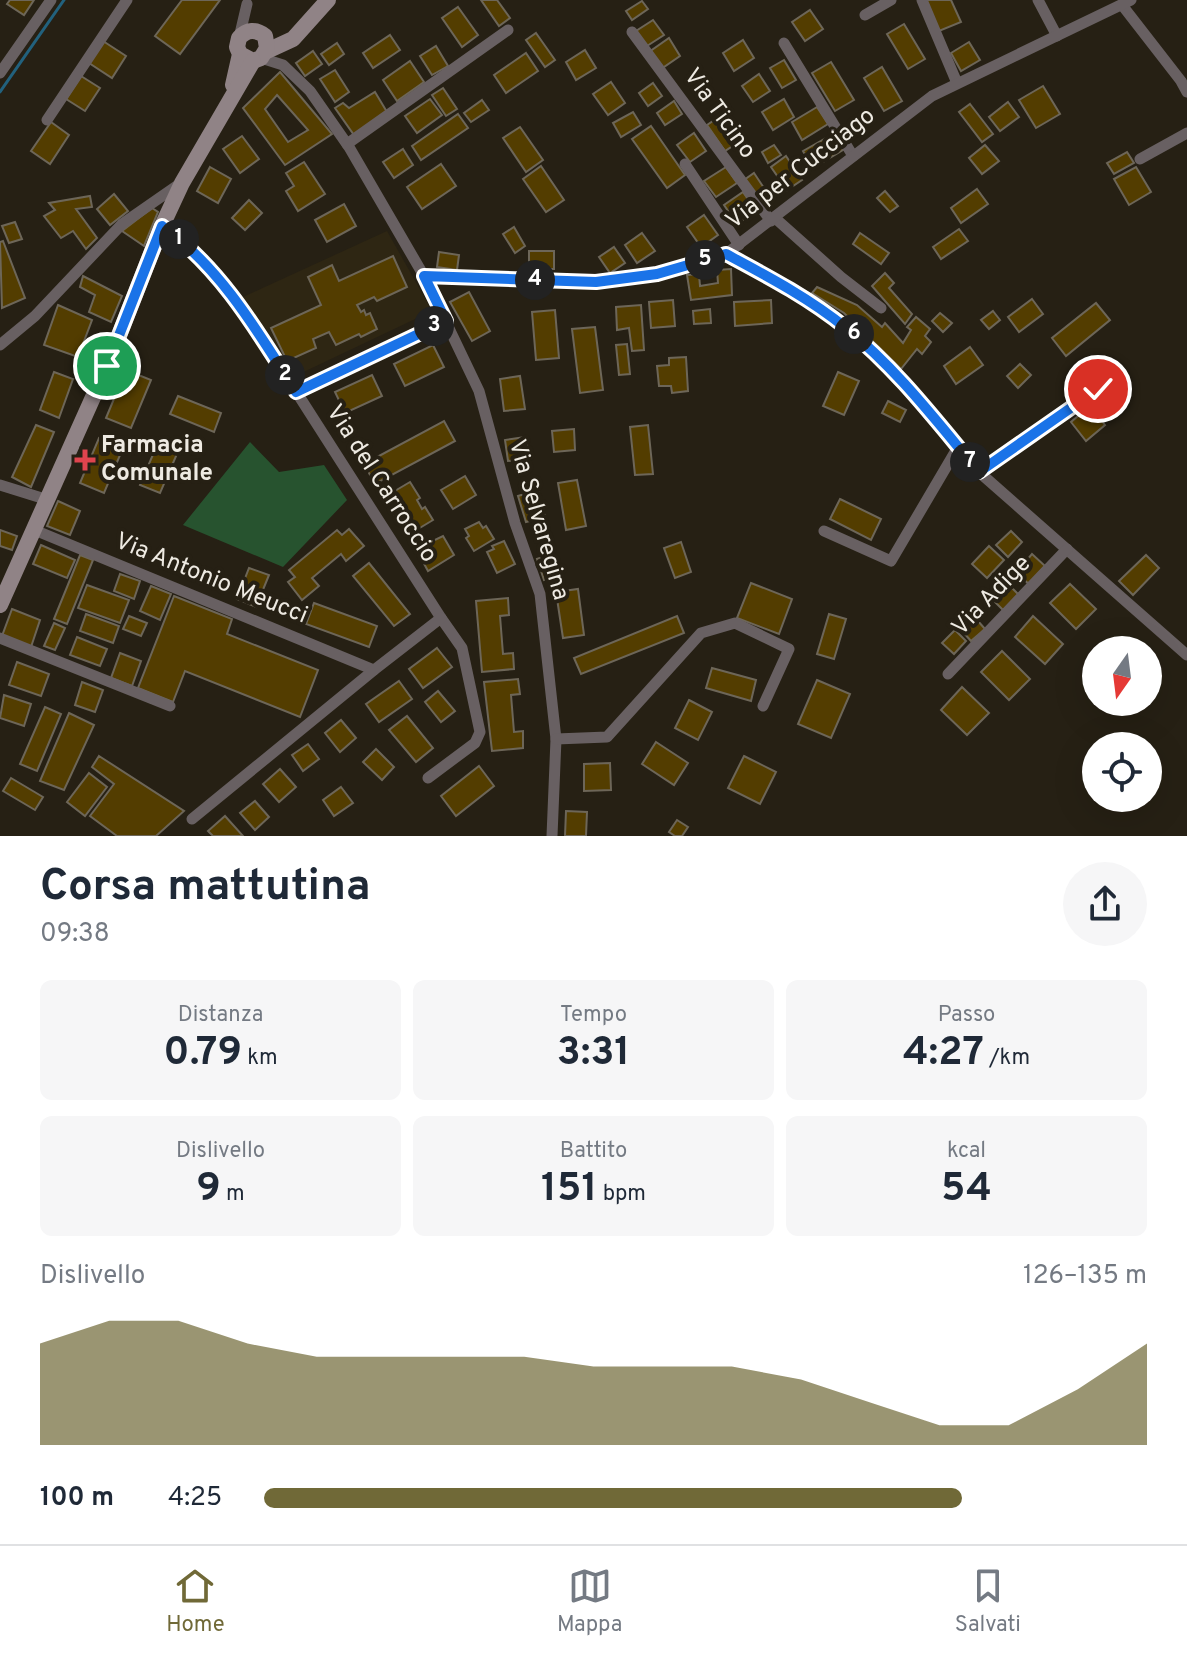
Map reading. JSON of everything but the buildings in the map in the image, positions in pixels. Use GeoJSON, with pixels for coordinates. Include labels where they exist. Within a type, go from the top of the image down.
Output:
{"type":"FeatureCollection","features":[{"type":"Feature","properties":{"kind":"main road"},"geometry":{"type":"LineString","coordinates":[[0,605],[107,366],[162,226],[182,183],[231,99],[254,47],[288,32],[326,0]]}},
{"type":"Feature","properties":{"kind":"street"},"geometry":{"type":"LineString","coordinates":[[0,73],[51,0]]}},
{"type":"Feature","properties":{"kind":"street"},"geometry":{"type":"LineString","coordinates":[[47,120],[127,0]]}},
{"type":"Feature","properties":{"kind":"street"},"geometry":{"type":"LineString","coordinates":[[865,15],[891,0]]}},
{"type":"Feature","properties":{"kind":"street"},"geometry":{"type":"LineString","coordinates":[[922,0],[957,83]]}},
{"type":"Feature","properties":{"kind":"street"},"geometry":{"type":"LineString","coordinates":[[1038,0],[1057,36]]}},
{"type":"Feature","properties":{"kind":"street"},"geometry":{"type":"LineString","coordinates":[[246,2],[254,47]]}},
{"type":"Feature","properties":{"kind":"street"},"geometry":{"type":"LineString","coordinates":[[1126,2],[1187,92]]}},
{"type":"Feature","properties":{"kind":"street","name":"Via per Cucciago"},"geometry":{"type":"LineString","coordinates":[[424,276],[596,282],[657,274],[726,254],[932,96],[1126,2]]}},
{"type":"Feature","properties":{"kind":"street"},"geometry":{"type":"LineString","coordinates":[[347,144],[508,30]]}},
{"type":"Feature","properties":{"kind":"street","name":"Via Ticino"},"geometry":{"type":"LineString","coordinates":[[632,32],[773,220],[881,308]]}},
{"type":"Feature","properties":{"kind":"street"},"geometry":{"type":"LineString","coordinates":[[784,43],[853,156]]}},
{"type":"Feature","properties":{"kind":"street","name":"Via Selvaregina"},"geometry":{"type":"LineString","coordinates":[[254,47],[283,65],[310,91],[347,144],[424,276],[479,391],[515,523],[540,594],[556,739],[552,836]]}},
{"type":"Feature","properties":{"kind":"street"},"geometry":{"type":"LineString","coordinates":[[1140,159],[1187,133]]}},
{"type":"Feature","properties":{"kind":"street"},"geometry":{"type":"LineString","coordinates":[[685,164],[739,245]]}},
{"type":"Feature","properties":{"kind":"street"},"geometry":{"type":"LineString","coordinates":[[0,345],[35,316],[122,224],[182,183]]}},
{"type":"Feature","properties":{"kind":"street","name":"Via del Carroccio"},"geometry":{"type":"LineString","coordinates":[[162,226],[209,268],[242,307],[462,648],[480,732],[475,743],[428,778]]}},
{"type":"Feature","properties":{"kind":"street","name":"Via Adige"},"geometry":{"type":"LineString","coordinates":[[726,254],[792,289],[846,328],[897,375],[979,472],[1187,655]]}},
{"type":"Feature","properties":{"kind":"street"},"geometry":{"type":"LineString","coordinates":[[296,392],[446,321]]}},
{"type":"Feature","properties":{"kind":"street"},"geometry":{"type":"LineString","coordinates":[[979,472],[1098,389]]}},
{"type":"Feature","properties":{"kind":"street"},"geometry":{"type":"LineString","coordinates":[[824,531],[891,561],[958,447]]}},
{"type":"Feature","properties":{"kind":"street"},"geometry":{"type":"LineString","coordinates":[[0,485],[45,499]]}},
{"type":"Feature","properties":{"kind":"street","name":"Via Antonio Meucci"},"geometry":{"type":"LineString","coordinates":[[32,529],[374,670]]}},
{"type":"Feature","properties":{"kind":"street","name":"Via Adige"},"geometry":{"type":"LineString","coordinates":[[948,674],[1067,549]]}},
{"type":"Feature","properties":{"kind":"street"},"geometry":{"type":"LineString","coordinates":[[192,819],[441,618]]}},
{"type":"Feature","properties":{"kind":"street"},"geometry":{"type":"LineString","coordinates":[[556,739],[607,737],[701,633],[735,623],[789,649],[763,706]]}},
{"type":"Feature","properties":{"kind":"street"},"geometry":{"type":"LineString","coordinates":[[0,638],[170,706]]}},
{"type":"Feature","properties":{"kind":"shaded area"},"geometry":{"type":"Polygon","coordinates":[[[387,231],[432,311],[293,377],[241,298],[387,231]]]}},
{"type":"Feature","properties":{"kind":"green space"},"geometry":{"type":"Polygon","coordinates":[[[250,442],[279,472],[324,465],[347,500],[283,567],[183,525],[250,442]]]}},
{"type":"Feature","properties":{"kind":"waterway"},"geometry":{"type":"LineString","coordinates":[[0,92],[64,0]]}},
{"type":"Feature","properties":{"kind":"place","name":"Farmacia Comunale"},"geometry":{"type":"Point","coordinates":[85,460]}},
{"type":"Feature","properties":{"kind":"route"},"geometry":{"type":"LineString","coordinates":[[107,366],[162,226],[209,268],[242,307],[296,392],[446,321],[424,276],[596,282],[657,274],[726,254],[792,289],[846,328],[897,375],[979,472],[1098,389]]}}]}
